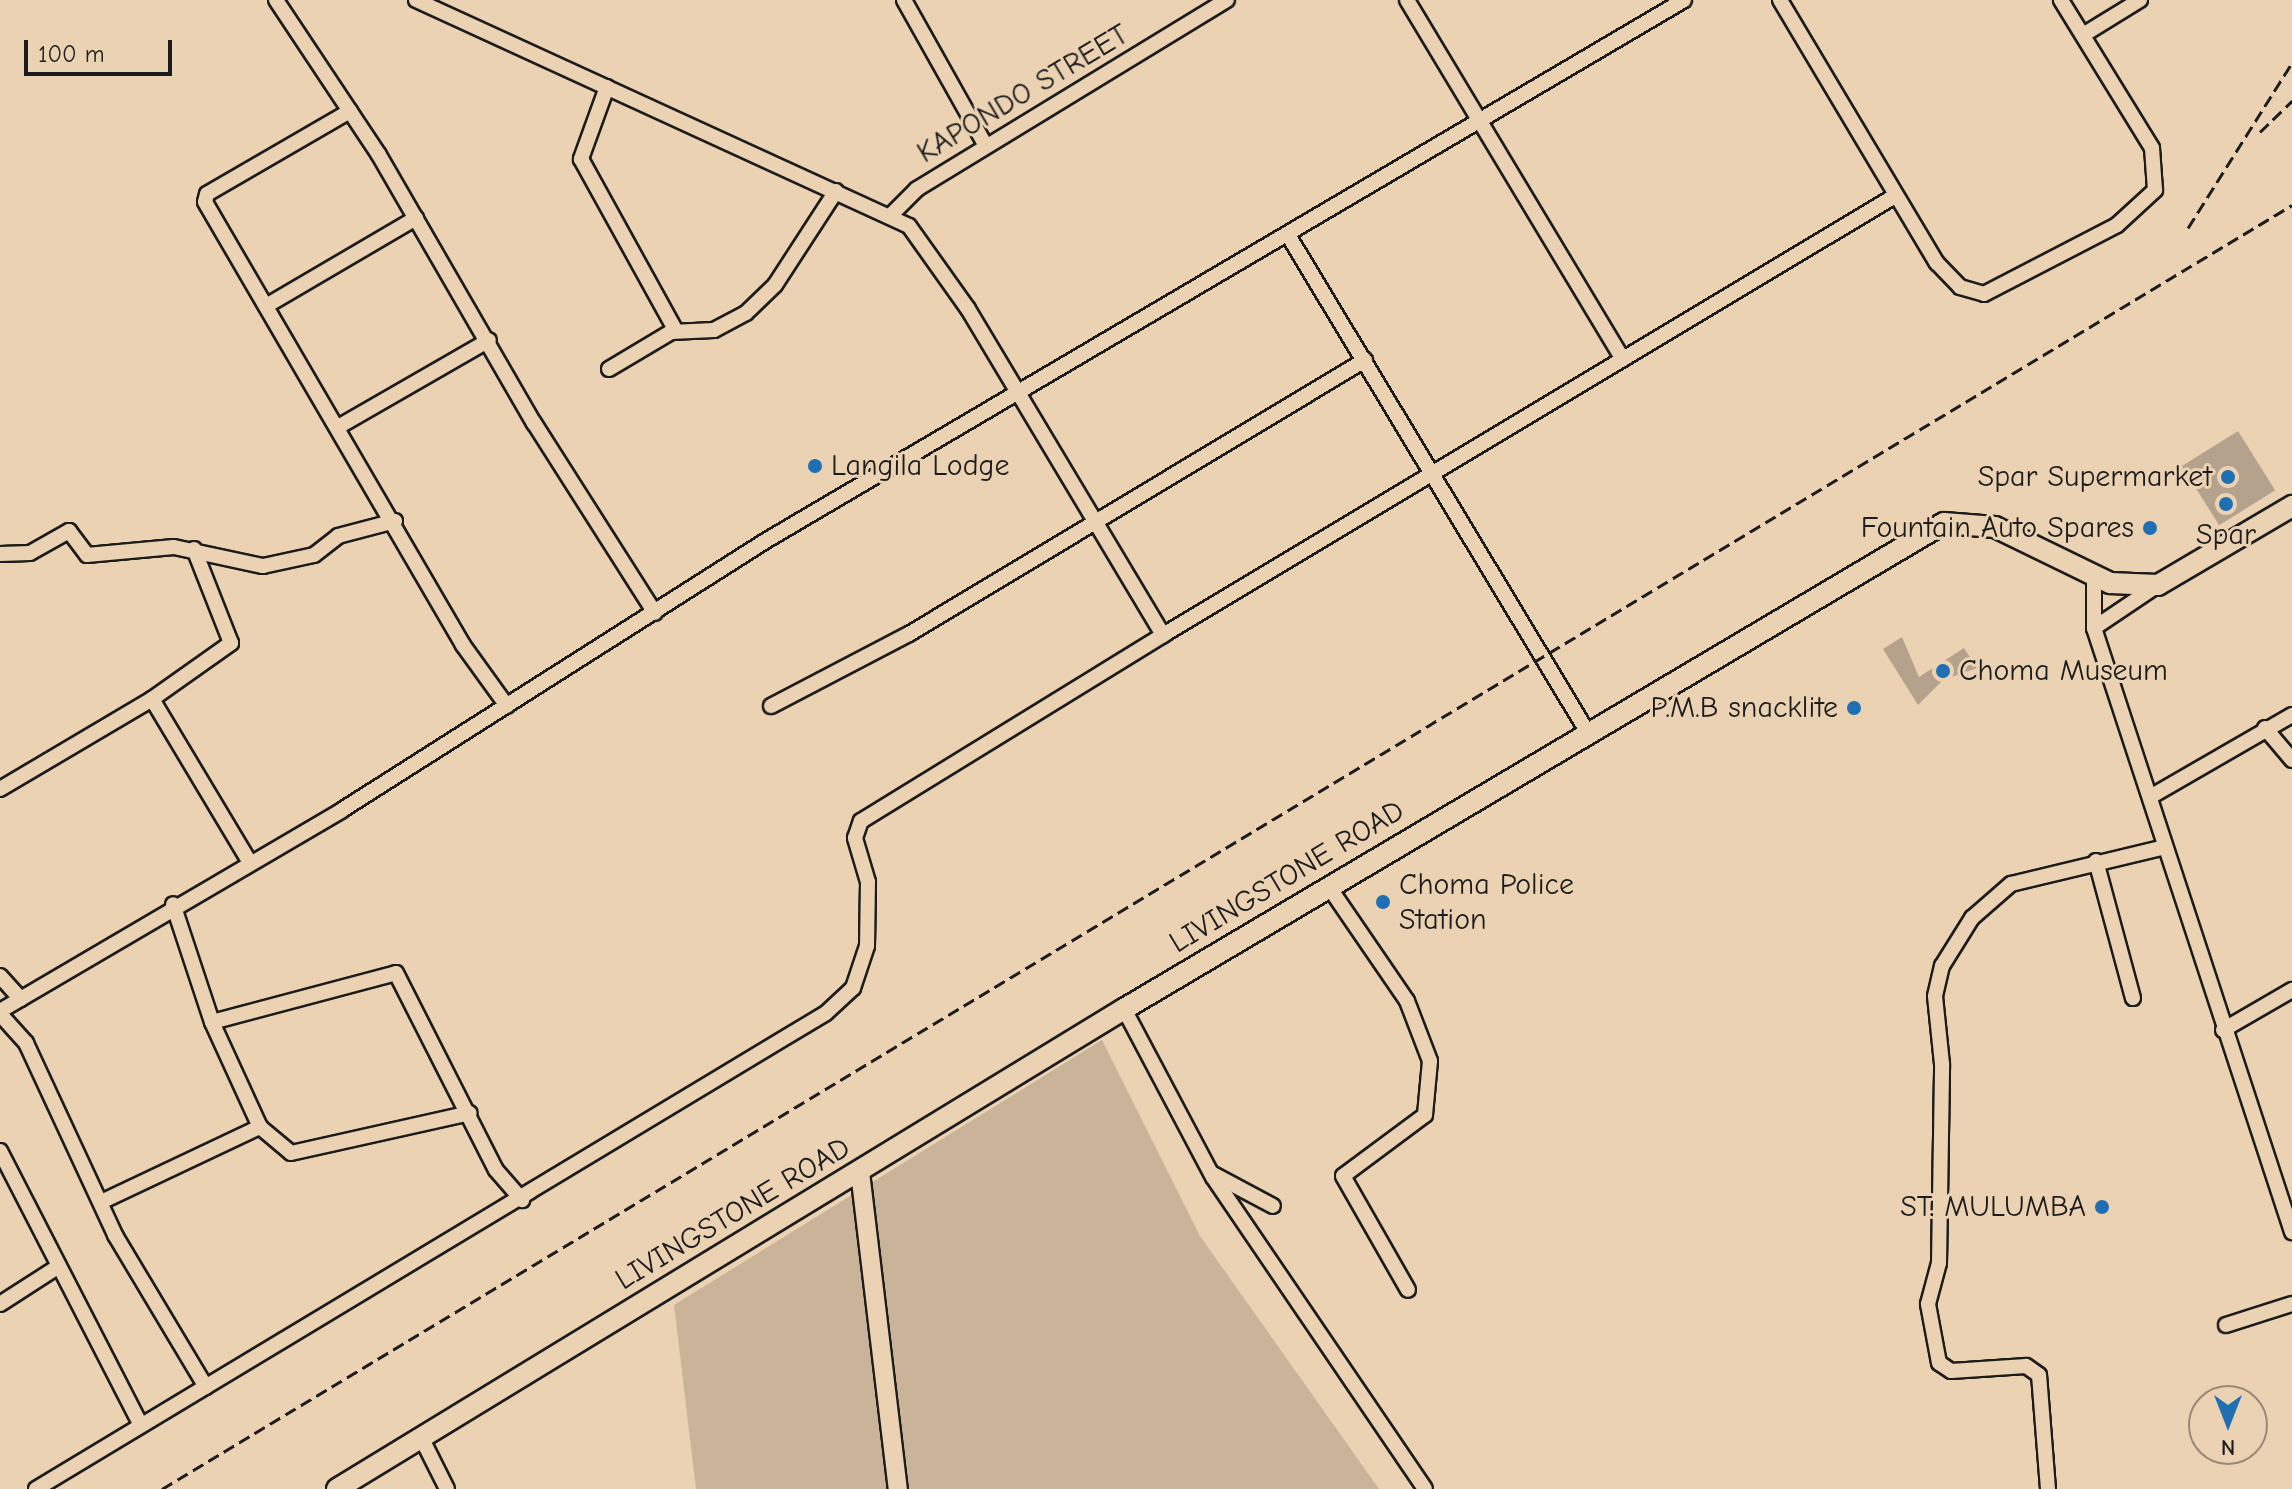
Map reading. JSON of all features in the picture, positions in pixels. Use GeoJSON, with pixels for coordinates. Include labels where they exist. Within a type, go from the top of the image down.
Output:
{"type":"FeatureCollection","features":[{"type":"Feature","properties":{"kind":"highway"},"geometry":{"type":"LineString","coordinates":[[2158,585],[2292,506]]}},
{"type":"Feature","properties":{"kind":"highway","name":"LIVINGSTONE ROAD"},"geometry":{"type":"LineString","coordinates":[[337,1489],[1124,1009],[1944,523],[1995,527],[2094,578],[2158,585]]}},
{"type":"Feature","properties":{"kind":"main road"},"geometry":{"type":"LineString","coordinates":[[860,1172],[898,1489]]}},
{"type":"Feature","properties":{"kind":"street"},"geometry":{"type":"LineString","coordinates":[[276,0],[350,111],[655,613]]}},
{"type":"Feature","properties":{"kind":"street"},"geometry":{"type":"LineString","coordinates":[[416,0],[433,4],[607,87],[892,214],[921,239],[1163,635]]}},
{"type":"Feature","properties":{"kind":"street"},"geometry":{"type":"LineString","coordinates":[[904,0],[986,146]]}},
{"type":"Feature","properties":{"kind":"street","name":"KAPONDO STREET"},"geometry":{"type":"LineString","coordinates":[[892,214],[986,146],[1227,0]]}},
{"type":"Feature","properties":{"kind":"street"},"geometry":{"type":"LineString","coordinates":[[1407,0],[1623,359]]}},
{"type":"Feature","properties":{"kind":"street"},"geometry":{"type":"LineString","coordinates":[[206,1387],[101,1202],[26,1043],[0,1012],[173,904],[507,706],[767,540],[1019,395],[1684,0]]}},
{"type":"Feature","properties":{"kind":"street"},"geometry":{"type":"LineString","coordinates":[[1780,0],[1893,197],[1947,277],[1984,294],[2141,206],[2155,190],[2156,160],[2061,0]]}},
{"type":"Feature","properties":{"kind":"street"},"geometry":{"type":"LineString","coordinates":[[2083,35],[2140,0]]}},
{"type":"Feature","properties":{"kind":"street"},"geometry":{"type":"LineString","coordinates":[[607,87],[581,159],[676,331]]}},
{"type":"Feature","properties":{"kind":"street"},"geometry":{"type":"LineString","coordinates":[[350,111],[205,198],[395,521],[463,645],[507,706]]}},
{"type":"Feature","properties":{"kind":"street"},"geometry":{"type":"LineString","coordinates":[[609,369],[676,331],[714,330],[746,313],[775,285],[836,191]]}},
{"type":"Feature","properties":{"kind":"street"},"geometry":{"type":"LineString","coordinates":[[36,1489],[724,1079],[853,988],[867,946],[868,882],[855,838],[861,821],[1163,635],[1893,197]]}},
{"type":"Feature","properties":{"kind":"street"},"geometry":{"type":"LineString","coordinates":[[266,306],[416,218]]}},
{"type":"Feature","properties":{"kind":"street"},"geometry":{"type":"LineString","coordinates":[[1288,235],[1588,733]]}},
{"type":"Feature","properties":{"kind":"street"},"geometry":{"type":"LineString","coordinates":[[338,427],[489,340]]}},
{"type":"Feature","properties":{"kind":"street"},"geometry":{"type":"LineString","coordinates":[[771,706],[909,634],[1365,360]]}},
{"type":"Feature","properties":{"kind":"street"},"geometry":{"type":"LineString","coordinates":[[0,554],[30,553],[69,531],[87,555],[194,549],[263,566],[314,555],[360,527],[395,521]]}},
{"type":"Feature","properties":{"kind":"street"},"geometry":{"type":"LineString","coordinates":[[0,789],[152,699],[231,643],[194,549]]}},
{"type":"Feature","properties":{"kind":"street"},"geometry":{"type":"LineString","coordinates":[[2094,578],[2094,628],[2223,1030],[2292,1232]]}},
{"type":"Feature","properties":{"kind":"street"},"geometry":{"type":"LineString","coordinates":[[2094,628],[2158,585]]}},
{"type":"Feature","properties":{"kind":"street"},"geometry":{"type":"LineString","coordinates":[[152,699],[249,861]]}},
{"type":"Feature","properties":{"kind":"street"},"geometry":{"type":"LineString","coordinates":[[2150,797],[2292,715]]}},
{"type":"Feature","properties":{"kind":"street"},"geometry":{"type":"LineString","coordinates":[[2265,728],[2292,760]]}},
{"type":"Feature","properties":{"kind":"street"},"geometry":{"type":"LineString","coordinates":[[2048,1489],[2039,1375],[2026,1366],[1951,1371],[1939,1363],[1928,1304],[1939,1263],[1942,1064],[1935,996],[1955,943],[1993,896],[2026,877],[2165,847]]}},
{"type":"Feature","properties":{"kind":"street"},"geometry":{"type":"LineString","coordinates":[[2096,861],[2133,998]]}},
{"type":"Feature","properties":{"kind":"street"},"geometry":{"type":"LineString","coordinates":[[1329,887],[1407,1001],[1430,1061],[1425,1115],[1343,1176],[1408,1290]]}},
{"type":"Feature","properties":{"kind":"street"},"geometry":{"type":"LineString","coordinates":[[173,904],[212,1022],[260,1127],[291,1153],[470,1113]]}},
{"type":"Feature","properties":{"kind":"street"},"geometry":{"type":"LineString","coordinates":[[212,1022],[396,973],[470,1113],[496,1170],[522,1200]]}},
{"type":"Feature","properties":{"kind":"street"},"geometry":{"type":"LineString","coordinates":[[0,976],[21,999]]}},
{"type":"Feature","properties":{"kind":"street"},"geometry":{"type":"LineString","coordinates":[[2223,1030],[2292,990]]}},
{"type":"Feature","properties":{"kind":"street"},"geometry":{"type":"LineString","coordinates":[[1124,1009],[1211,1172],[1425,1489]]}},
{"type":"Feature","properties":{"kind":"street"},"geometry":{"type":"LineString","coordinates":[[101,1202],[260,1127]]}},
{"type":"Feature","properties":{"kind":"street"},"geometry":{"type":"LineString","coordinates":[[0,1152],[141,1425]]}},
{"type":"Feature","properties":{"kind":"street"},"geometry":{"type":"LineString","coordinates":[[1211,1172],[1273,1206]]}},
{"type":"Feature","properties":{"kind":"street"},"geometry":{"type":"LineString","coordinates":[[0,1304],[59,1266]]}},
{"type":"Feature","properties":{"kind":"street"},"geometry":{"type":"LineString","coordinates":[[2226,1325],[2292,1304]]}},
{"type":"Feature","properties":{"kind":"street"},"geometry":{"type":"LineString","coordinates":[[421,1437],[447,1489]]}},
{"type":"Feature","properties":{"kind":"shaded area"},"geometry":{"type":"Polygon","coordinates":[[[1102,1040],[1200,1236],[1379,1489],[696,1489],[674,1305],[1102,1040]]]}},
{"type":"Feature","properties":{"kind":"building","name":"Spar Supermarket"},"geometry":{"type":"Polygon","coordinates":[[[2238,431],[2275,490],[2219,525],[2182,466],[2238,431]]]}},
{"type":"Feature","properties":{"kind":"building","name":"Choma Museum"},"geometry":{"type":"Polygon","coordinates":[[[1902,637],[1919,677],[1964,648],[1977,668],[1943,680],[1918,705],[1883,649],[1902,637]]]}},
{"type":"Feature","properties":{"kind":"railway"},"geometry":{"type":"LineString","coordinates":[[2188,228],[2292,63]]}},
{"type":"Feature","properties":{"kind":"railway"},"geometry":{"type":"LineString","coordinates":[[2260,132],[2292,101]]}},
{"type":"Feature","properties":{"kind":"railway"},"geometry":{"type":"LineString","coordinates":[[162,1489],[2292,205]]}},
{"type":"Feature","properties":{"kind":"place","name":"Langila Lodge"},"geometry":{"type":"Point","coordinates":[815,466]}},
{"type":"Feature","properties":{"kind":"place","name":"Spar Supermarket"},"geometry":{"type":"Point","coordinates":[2228,477]}},
{"type":"Feature","properties":{"kind":"place","name":"Spar"},"geometry":{"type":"Point","coordinates":[2226,504]}},
{"type":"Feature","properties":{"kind":"place","name":"Fountain Auto Spares"},"geometry":{"type":"Point","coordinates":[2150,528]}},
{"type":"Feature","properties":{"kind":"place","name":"Choma Museum"},"geometry":{"type":"Point","coordinates":[1943,671]}},
{"type":"Feature","properties":{"kind":"place","name":"P.M.B snacklite"},"geometry":{"type":"Point","coordinates":[1854,708]}},
{"type":"Feature","properties":{"kind":"place","name":"Choma Police Station"},"geometry":{"type":"Point","coordinates":[1383,902]}},
{"type":"Feature","properties":{"kind":"place","name":"ST. MULUMBA"},"geometry":{"type":"Point","coordinates":[2102,1207]}}]}
